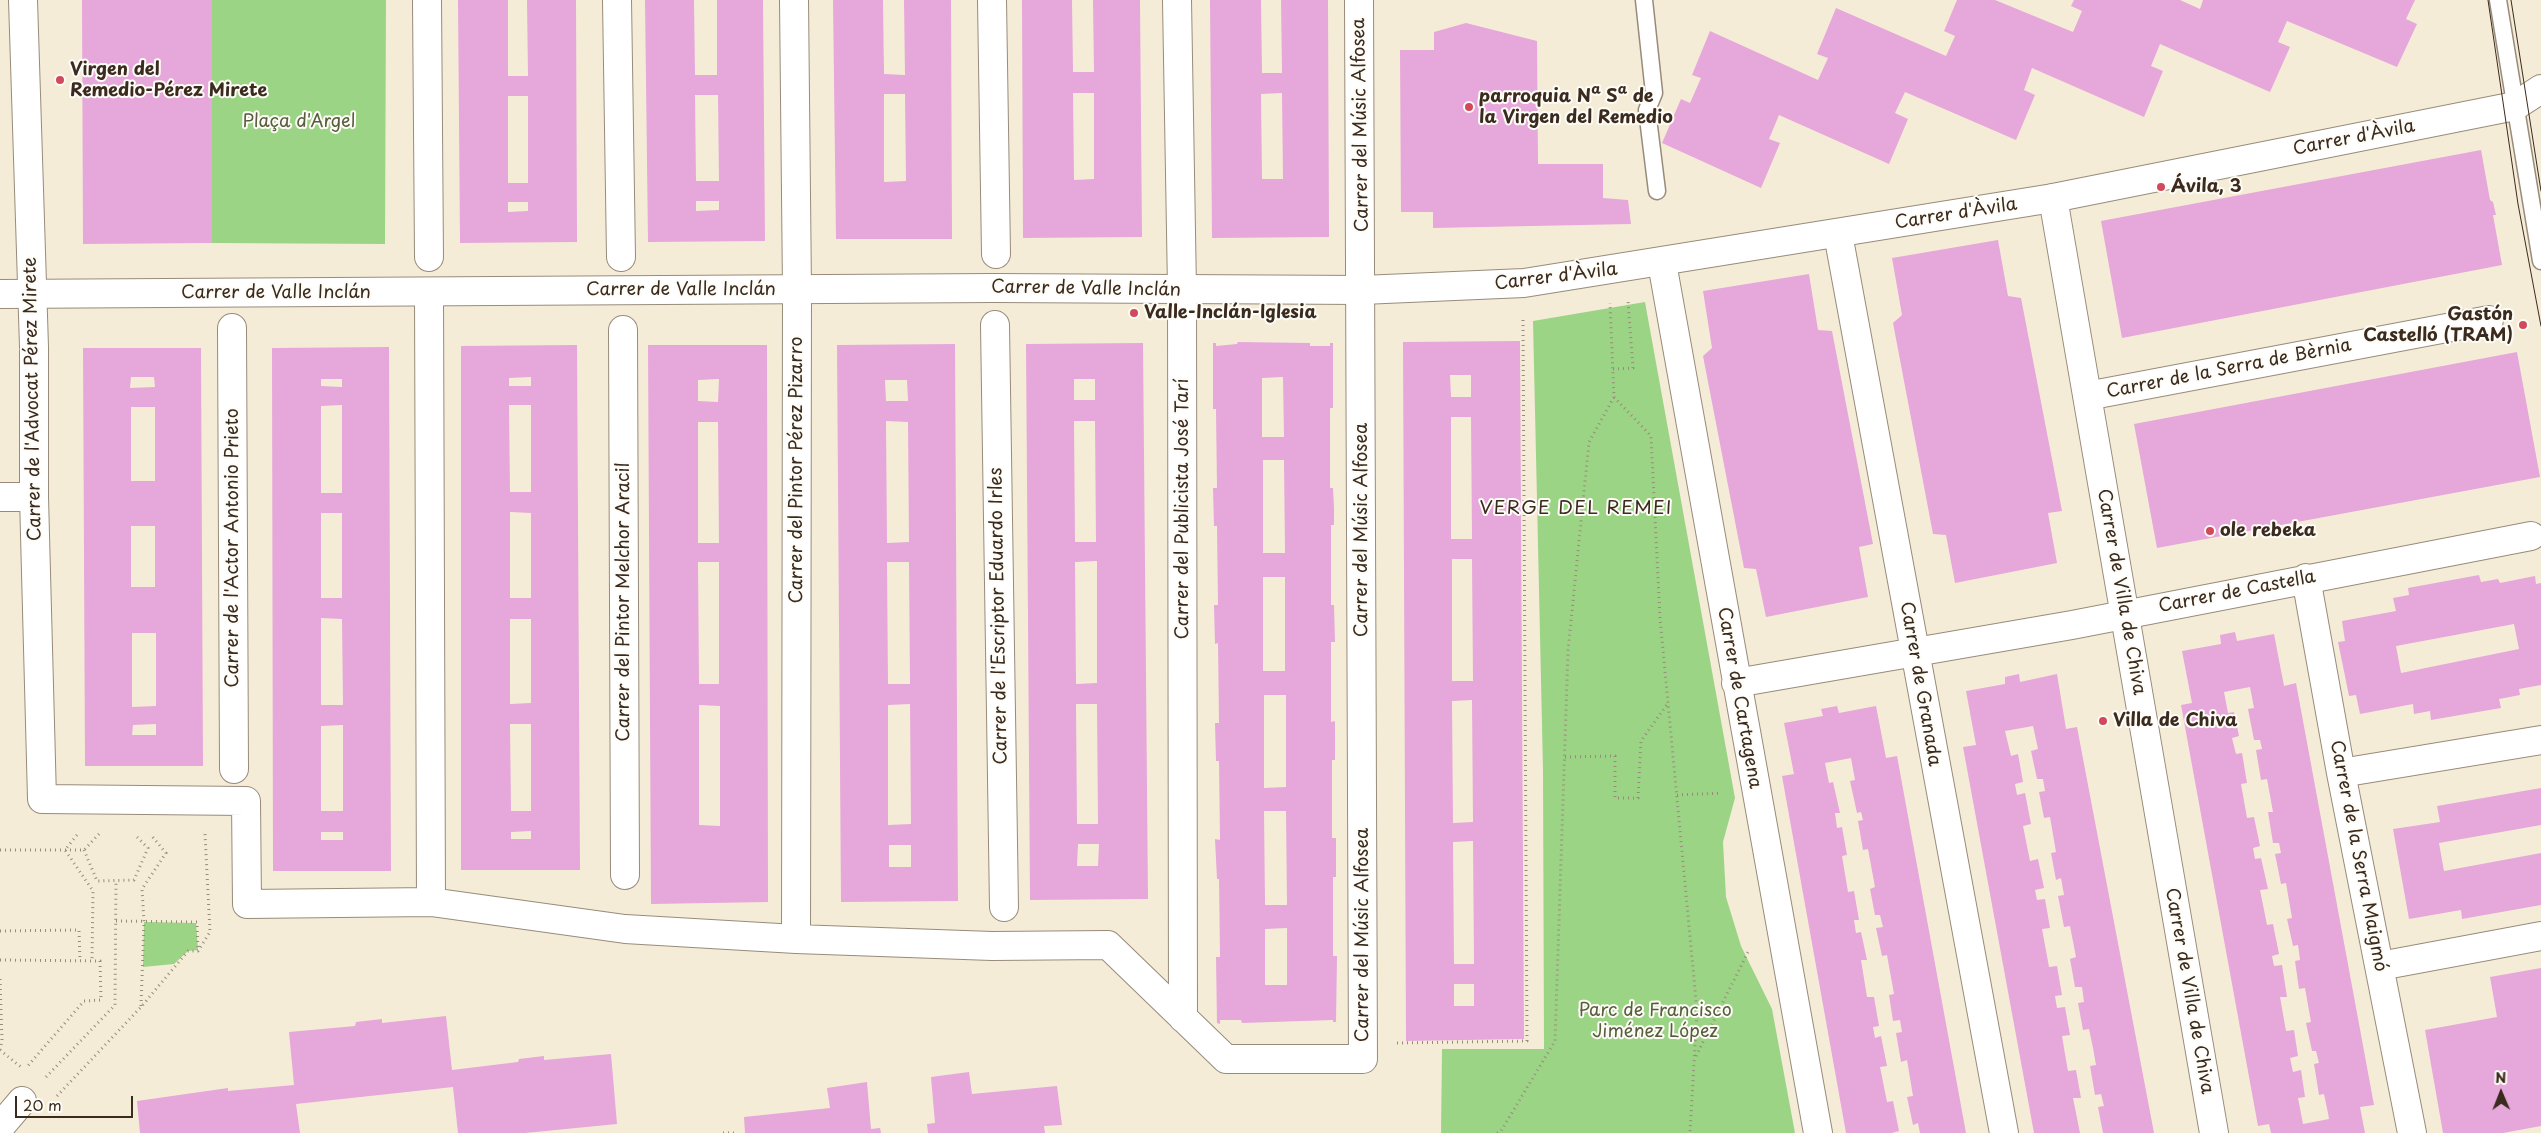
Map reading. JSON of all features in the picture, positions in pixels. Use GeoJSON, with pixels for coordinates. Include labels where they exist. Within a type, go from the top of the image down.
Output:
{"type":"FeatureCollection","features":[{"type":"Feature","properties":{"kind":"street","name":"Carrer de l'Advocat Pérez Mirete"},"geometry":{"type":"LineString","coordinates":[[24,0],[34,346],[34,497],[42,799],[246,801],[247,904],[430,902]]}},
{"type":"Feature","properties":{"kind":"street"},"geometry":{"type":"LineString","coordinates":[[427,0],[430,257]]}},
{"type":"Feature","properties":{"kind":"street"},"geometry":{"type":"LineString","coordinates":[[617,0],[621,257]]}},
{"type":"Feature","properties":{"kind":"street","name":"Carrer del Pintor Pérez Pizarro"},"geometry":{"type":"LineString","coordinates":[[794,0],[797,290],[796,939]]}},
{"type":"Feature","properties":{"kind":"street"},"geometry":{"type":"LineString","coordinates":[[992,0],[996,254]]}},
{"type":"Feature","properties":{"kind":"street","name":"Carrer del Publicista José Tarí"},"geometry":{"type":"LineString","coordinates":[[1177,0],[1182,290],[1183,1018]]}},
{"type":"Feature","properties":{"kind":"street","name":"Carrer del Músic Alfosea"},"geometry":{"type":"LineString","coordinates":[[1183,1018],[1226,1059],[1363,1060],[1362,290],[1359,0]]}},
{"type":"Feature","properties":{"kind":"street","name":"Carrer d'Àvila"},"geometry":{"type":"LineString","coordinates":[[1362,290],[1524,284],[2053,198],[2515,106],[2541,89]]}},
{"type":"Feature","properties":{"kind":"street","name":"Carrer de Villa de Chiva"},"geometry":{"type":"LineString","coordinates":[[2053,198],[2214,1133]]}},
{"type":"Feature","properties":{"kind":"street","name":"Carrer de Granada"},"geometry":{"type":"LineString","coordinates":[[1838,234],[1914,654],[2004,1133]]}},
{"type":"Feature","properties":{"kind":"street","name":"Carrer de Cartagena"},"geometry":{"type":"LineString","coordinates":[[1662,263],[1818,1133]]}},
{"type":"Feature","properties":{"kind":"street","name":"Carrer de Valle Inclán"},"geometry":{"type":"LineString","coordinates":[[0,294],[994,288],[1362,290]]}},
{"type":"Feature","properties":{"kind":"street"},"geometry":{"type":"LineString","coordinates":[[429,292],[430,902],[625,929],[796,939],[992,946],[1108,945],[1183,1018]]}},
{"type":"Feature","properties":{"kind":"street","name":"Carrer de la Serra de Bèrnia"},"geometry":{"type":"LineString","coordinates":[[2087,396],[2489,320]]}},
{"type":"Feature","properties":{"kind":"street","name":"Carrer de l'Escriptor Eduardo Irles"},"geometry":{"type":"LineString","coordinates":[[995,324],[1004,907]]}},
{"type":"Feature","properties":{"kind":"street","name":"Carrer de l'Actor Antonio Prieto"},"geometry":{"type":"LineString","coordinates":[[232,328],[234,769]]}},
{"type":"Feature","properties":{"kind":"street","name":"Carrer del Pintor Melchor Aracil"},"geometry":{"type":"LineString","coordinates":[[623,330],[625,875]]}},
{"type":"Feature","properties":{"kind":"street"},"geometry":{"type":"LineString","coordinates":[[0,497],[34,497]]}},
{"type":"Feature","properties":{"kind":"street","name":"Carrer de Castella"},"geometry":{"type":"LineString","coordinates":[[1736,683],[1914,654],[2532,536]]}},
{"type":"Feature","properties":{"kind":"street","name":"Carrer de la Serra Maigmó"},"geometry":{"type":"LineString","coordinates":[[2306,578],[2341,773],[2412,1133]]}},
{"type":"Feature","properties":{"kind":"street"},"geometry":{"type":"LineString","coordinates":[[2341,773],[2541,740]]}},
{"type":"Feature","properties":{"kind":"street"},"geometry":{"type":"LineString","coordinates":[[2380,966],[2541,936]]}},
{"type":"Feature","properties":{"kind":"street"},"geometry":{"type":"LineString","coordinates":[[0,1127],[31,1092]]}},
{"type":"Feature","properties":{"kind":"lane"},"geometry":{"type":"LineString","coordinates":[[1644,0],[1654,93],[1647,110],[1658,192]]}},
{"type":"Feature","properties":{"kind":"lane"},"geometry":{"type":"LineString","coordinates":[[2498,0],[2541,261]]}},
{"type":"Feature","properties":{"kind":"path"},"geometry":{"type":"LineString","coordinates":[[1613,369],[1633,368],[1628,300]]}},
{"type":"Feature","properties":{"kind":"path"},"geometry":{"type":"LineString","coordinates":[[1497,1133],[1501,1131],[1555,1040],[1568,651],[1589,442],[1614,397],[1610,303]]}},
{"type":"Feature","properties":{"kind":"path"},"geometry":{"type":"LineString","coordinates":[[1396,1043],[1527,1041],[1522,315]]}},
{"type":"Feature","properties":{"kind":"path"},"geometry":{"type":"LineString","coordinates":[[1614,397],[1651,436],[1660,618],[1697,1011],[1690,1133]]}},
{"type":"Feature","properties":{"kind":"path"},"geometry":{"type":"LineString","coordinates":[[1564,757],[1615,756],[1615,798],[1638,798],[1641,742],[1668,702]]}},
{"type":"Feature","properties":{"kind":"path"},"geometry":{"type":"LineString","coordinates":[[1677,795],[1724,793]]}},
{"type":"Feature","properties":{"kind":"path"},"geometry":{"type":"LineString","coordinates":[[0,850],[84,850],[103,829]]}},
{"type":"Feature","properties":{"kind":"path"},"geometry":{"type":"LineString","coordinates":[[84,850],[97,881],[134,880],[148,848],[130,829]]}},
{"type":"Feature","properties":{"kind":"path"},"geometry":{"type":"LineString","coordinates":[[141,1007],[144,922],[142,889],[166,853],[147,830]]}},
{"type":"Feature","properties":{"kind":"path"},"geometry":{"type":"LineString","coordinates":[[198,950],[210,932],[206,844]]}},
{"type":"Feature","properties":{"kind":"path"},"geometry":{"type":"LineString","coordinates":[[65,850],[93,891],[92,960]]}},
{"type":"Feature","properties":{"kind":"path"},"geometry":{"type":"LineString","coordinates":[[31,1092],[115,1005],[116,880]]}},
{"type":"Feature","properties":{"kind":"path"},"geometry":{"type":"LineString","coordinates":[[116,921],[197,922],[198,950]]}},
{"type":"Feature","properties":{"kind":"path"},"geometry":{"type":"LineString","coordinates":[[0,931],[79,930],[80,960]]}},
{"type":"Feature","properties":{"kind":"path"},"geometry":{"type":"LineString","coordinates":[[1695,1059],[1749,949]]}},
{"type":"Feature","properties":{"kind":"path"},"geometry":{"type":"LineString","coordinates":[[57,1097],[141,1007],[188,951],[198,950]]}},
{"type":"Feature","properties":{"kind":"path"},"geometry":{"type":"LineString","coordinates":[[0,960],[100,961],[101,1000],[84,1001],[25,1070]]}},
{"type":"Feature","properties":{"kind":"path"},"geometry":{"type":"LineString","coordinates":[[0,979],[2,1040],[0,1050]]}},
{"type":"Feature","properties":{"kind":"path"},"geometry":{"type":"LineString","coordinates":[[723,1133],[735,1133]]}},
{"type":"Feature","properties":{"kind":"green space","name":"Plaça d'Argel"},"geometry":{"type":"Polygon","coordinates":[[[212,0],[386,0],[385,244],[212,243],[212,0]]]}},
{"type":"Feature","properties":{"kind":"green space","name":"Parc de Francisco Jiménez López"},"geometry":{"type":"Polygon","coordinates":[[[1645,302],[1735,798],[1723,842],[1726,897],[1741,946],[1772,1009],[1795,1133],[1441,1133],[1442,1049],[1544,1049],[1543,770],[1533,321],[1645,302]]]}},
{"type":"Feature","properties":{"kind":"green space"},"geometry":{"type":"Polygon","coordinates":[[[144,922],[196,923],[198,950],[188,951],[174,964],[143,967],[144,922]]]}},
{"type":"Feature","properties":{"kind":"building"},"geometry":{"type":"Polygon","coordinates":[[[82,0],[212,0],[212,243],[83,244],[82,0]]]}},
{"type":"Feature","properties":{"kind":"building"},"geometry":{"type":"Polygon","coordinates":[[[458,0],[508,0],[508,76],[528,76],[527,0],[576,0],[577,242],[460,243],[458,0]],[[508,96],[508,183],[528,183],[528,96],[508,96]],[[508,202],[508,212],[528,211],[528,202],[508,202]]]}},
{"type":"Feature","properties":{"kind":"building"},"geometry":{"type":"Polygon","coordinates":[[[645,0],[694,0],[695,75],[717,75],[717,0],[763,0],[765,241],[648,242],[645,0]],[[695,95],[696,181],[719,181],[718,95],[695,95]],[[696,201],[696,211],[719,210],[719,201],[696,201]]]}},
{"type":"Feature","properties":{"kind":"building"},"geometry":{"type":"Polygon","coordinates":[[[833,0],[883,0],[884,74],[905,75],[904,0],[951,0],[952,239],[836,239],[833,0]],[[884,94],[884,182],[906,181],[905,94],[884,94]]]}},
{"type":"Feature","properties":{"kind":"building"},"geometry":{"type":"Polygon","coordinates":[[[1022,0],[1072,0],[1073,72],[1094,72],[1093,0],[1140,0],[1142,237],[1023,238],[1022,0]],[[1073,93],[1074,180],[1094,179],[1094,93],[1073,93]]]}},
{"type":"Feature","properties":{"kind":"building"},"geometry":{"type":"Polygon","coordinates":[[[1210,0],[1261,0],[1262,73],[1282,73],[1281,0],[1328,0],[1329,237],[1212,238],[1210,0]],[[1282,93],[1261,94],[1262,179],[1283,179],[1282,93]]]}},
{"type":"Feature","properties":{"kind":"building"},"geometry":{"type":"Polygon","coordinates":[[[1957,0],[1995,0],[2073,32],[2082,11],[2071,6],[2074,0],[2180,0],[2200,9],[2203,0],[2415,0],[2406,19],[2417,24],[2397,67],[2287,21],[2278,42],[2290,47],[2270,92],[2160,44],[2151,66],[2163,71],[2144,117],[2032,68],[2024,90],[2035,95],[2016,140],[1905,92],[1895,113],[1908,119],[1889,164],[1779,115],[1769,139],[1780,143],[1761,188],[1662,143],[1681,99],[1690,103],[1701,78],[1692,75],[1710,31],[1818,80],[1828,58],[1817,54],[1836,8],[1946,56],[1955,36],[1944,31],[1957,0]]]}},
{"type":"Feature","properties":{"kind":"building","name":"parroquia Nª Sª de la Virgen del Remedio"},"geometry":{"type":"Polygon","coordinates":[[[1466,23],[1537,41],[1538,164],[1603,164],[1603,198],[1628,200],[1631,224],[1433,228],[1433,212],[1401,212],[1400,50],[1434,50],[1434,32],[1466,23]]]}},
{"type":"Feature","properties":{"kind":"building"},"geometry":{"type":"Polygon","coordinates":[[[2481,150],[2490,200],[2493,202],[2496,215],[2493,215],[2502,265],[2122,338],[2101,221],[2481,150]]]}},
{"type":"Feature","properties":{"kind":"building"},"geometry":{"type":"Polygon","coordinates":[[[1998,240],[2008,296],[2021,298],[2062,511],[2048,513],[2057,563],[1955,583],[1946,535],[1933,534],[1893,323],[1902,315],[1892,258],[1998,240]]]}},
{"type":"Feature","properties":{"kind":"building"},"geometry":{"type":"Polygon","coordinates":[[[1809,274],[1818,330],[1832,331],[1873,544],[1859,547],[1868,597],[1766,617],[1756,569],[1744,568],[1703,356],[1712,348],[1703,291],[1809,274]]]}},
{"type":"Feature","properties":{"kind":"building"},"geometry":{"type":"Polygon","coordinates":[[[1520,341],[1524,1039],[1406,1041],[1403,342],[1520,341]],[[1450,375],[1451,397],[1471,397],[1471,375],[1450,375]],[[1451,417],[1451,539],[1472,539],[1471,417],[1451,417]],[[1452,559],[1452,681],[1473,681],[1472,559],[1452,559]],[[1472,700],[1452,701],[1453,823],[1473,822],[1472,700]],[[1473,841],[1453,842],[1454,964],[1474,964],[1473,841]],[[1454,984],[1454,1006],[1474,1006],[1474,984],[1454,984]]]}},
{"type":"Feature","properties":{"kind":"building"},"geometry":{"type":"Polygon","coordinates":[[[1238,342],[1310,343],[1310,346],[1330,346],[1330,343],[1333,343],[1333,408],[1330,408],[1330,488],[1333,488],[1334,508],[1334,525],[1331,525],[1331,605],[1334,605],[1335,642],[1331,642],[1331,722],[1335,721],[1335,760],[1332,760],[1332,838],[1336,838],[1336,877],[1333,877],[1333,956],[1337,956],[1336,1022],[1333,1022],[1333,1020],[1242,1023],[1241,1020],[1220,1020],[1220,1024],[1217,1023],[1216,957],[1220,957],[1219,879],[1217,879],[1215,839],[1220,840],[1219,761],[1216,761],[1215,723],[1219,723],[1218,643],[1215,644],[1214,605],[1218,605],[1217,526],[1214,526],[1213,488],[1217,488],[1216,409],[1213,409],[1213,343],[1216,343],[1216,346],[1237,344],[1238,342]],[[1283,377],[1262,378],[1262,437],[1284,437],[1283,377]],[[1263,460],[1263,553],[1285,553],[1284,460],[1263,460]],[[1263,577],[1263,671],[1285,671],[1285,577],[1263,577]],[[1264,695],[1264,788],[1286,787],[1286,695],[1264,695]],[[1264,811],[1265,905],[1287,905],[1286,811],[1264,811]],[[1287,928],[1265,929],[1265,985],[1287,985],[1287,928]]]}},
{"type":"Feature","properties":{"kind":"building"},"geometry":{"type":"Polygon","coordinates":[[[1143,343],[1148,899],[1030,900],[1026,344],[1143,343]],[[1074,379],[1074,400],[1095,400],[1095,379],[1074,379]],[[1074,421],[1075,542],[1096,542],[1095,421],[1074,421]],[[1097,561],[1075,562],[1076,684],[1097,683],[1097,561]],[[1076,704],[1077,824],[1098,824],[1097,704],[1076,704]],[[1078,844],[1077,866],[1098,866],[1099,844],[1078,844]]]}},
{"type":"Feature","properties":{"kind":"building"},"geometry":{"type":"Polygon","coordinates":[[[955,344],[958,901],[841,902],[837,345],[955,344]],[[885,380],[886,401],[908,401],[907,380],[885,380]],[[886,421],[887,543],[909,542],[908,422],[886,421]],[[887,562],[888,684],[910,684],[909,562],[887,562]],[[910,704],[888,705],[888,825],[911,824],[910,704]],[[889,845],[889,867],[911,867],[911,845],[889,845]]]}},
{"type":"Feature","properties":{"kind":"building"},"geometry":{"type":"Polygon","coordinates":[[[577,345],[580,870],[461,870],[461,346],[577,345]],[[531,377],[509,378],[509,386],[531,386],[531,377]],[[509,405],[510,492],[531,492],[531,405],[509,405]],[[510,512],[510,598],[531,598],[531,513],[510,512]],[[510,619],[510,704],[531,703],[531,619],[510,619]],[[510,724],[511,811],[531,811],[531,724],[510,724]],[[531,831],[511,832],[511,839],[531,839],[531,831]]]}},
{"type":"Feature","properties":{"kind":"building"},"geometry":{"type":"Polygon","coordinates":[[[648,345],[767,345],[768,902],[651,904],[648,345]],[[719,379],[698,380],[698,401],[718,402],[719,379]],[[698,422],[698,543],[719,543],[718,422],[698,422]],[[698,562],[699,684],[719,684],[719,562],[698,562]],[[699,705],[699,825],[720,826],[720,706],[699,705]]]}},
{"type":"Feature","properties":{"kind":"building"},"geometry":{"type":"Polygon","coordinates":[[[389,347],[391,871],[273,871],[272,348],[389,347]],[[321,379],[321,386],[342,387],[342,379],[321,379]],[[342,405],[321,406],[321,493],[342,493],[342,405]],[[321,513],[321,598],[342,598],[342,513],[321,513]],[[321,618],[321,705],[343,705],[342,619],[321,618]],[[343,725],[321,726],[321,811],[343,811],[343,725]],[[321,832],[321,840],[343,840],[343,832],[321,832]]]}},
{"type":"Feature","properties":{"kind":"building"},"geometry":{"type":"Polygon","coordinates":[[[83,348],[201,348],[203,766],[85,766],[83,348]],[[131,377],[130,388],[155,387],[154,377],[131,377]],[[131,407],[131,481],[155,481],[155,407],[131,407]],[[131,526],[131,587],[155,587],[155,526],[131,526]],[[132,633],[132,707],[156,706],[156,633],[132,633]],[[156,724],[133,725],[132,735],[156,735],[156,724]]]}},
{"type":"Feature","properties":{"kind":"building"},"geometry":{"type":"Polygon","coordinates":[[[2517,352],[2540,477],[2157,548],[2134,424],[2517,352]]]}},
{"type":"Feature","properties":{"kind":"building"},"geometry":{"type":"Polygon","coordinates":[[[2479,575],[2481,582],[2498,579],[2500,583],[2535,576],[2536,584],[2541,583],[2541,685],[2519,689],[2520,695],[2499,699],[2501,708],[2431,720],[2430,711],[2414,714],[2413,704],[2360,714],[2356,695],[2349,696],[2338,642],[2345,641],[2342,621],[2396,611],[2393,598],[2409,595],[2408,588],[2479,575]],[[2514,624],[2396,646],[2401,673],[2519,649],[2514,624]]]}},
{"type":"Feature","properties":{"kind":"building"},"geometry":{"type":"Polygon","coordinates":[[[2235,632],[2237,641],[2274,634],[2284,686],[2296,683],[2374,1105],[2360,1107],[2365,1133],[2271,1133],[2269,1124],[2258,1126],[2181,705],[2192,703],[2182,651],[2221,644],[2220,635],[2235,632]],[[2250,687],[2224,692],[2228,713],[2234,712],[2239,736],[2232,738],[2236,754],[2242,753],[2247,783],[2241,784],[2247,818],[2254,817],[2260,846],[2253,848],[2255,859],[2261,858],[2268,889],[2260,890],[2267,925],[2273,924],[2279,954],[2272,956],[2274,966],[2282,965],[2287,997],[2280,997],[2286,1031],[2294,1030],[2298,1056],[2290,1058],[2293,1072],[2301,1070],[2305,1097],[2298,1098],[2303,1124],[2329,1119],[2324,1094],[2319,1095],[2314,1064],[2319,1063],[2316,1051],[2312,1051],[2306,1023],[2311,1022],[2305,988],[2299,989],[2295,961],[2300,960],[2298,945],[2293,946],[2287,919],[2292,918],[2286,883],[2281,884],[2275,854],[2281,853],[2279,843],[2273,843],[2268,812],[2273,812],[2267,779],[2261,780],[2256,750],[2262,749],[2260,740],[2254,740],[2248,709],[2254,708],[2250,687]]]}},
{"type":"Feature","properties":{"kind":"building"},"geometry":{"type":"Polygon","coordinates":[[[2019,674],[2020,682],[2057,674],[2066,729],[2077,727],[2154,1133],[2103,1133],[2098,1107],[2104,1106],[2101,1094],[2095,1095],[2090,1066],[2096,1065],[2093,1048],[2089,1029],[2083,1030],[2078,1003],[2084,1002],[2082,987],[2075,987],[2070,959],[2076,957],[2070,926],[2064,927],[2058,896],[2064,895],[2061,878],[2056,880],[2051,853],[2056,852],[2050,817],[2044,818],[2039,792],[2045,791],[2043,779],[2037,779],[2031,751],[2038,749],[2033,726],[2005,731],[2011,756],[2018,754],[2023,782],[2015,784],[2017,795],[2025,793],[2031,824],[2023,826],[2030,861],[2038,859],[2044,888],[2035,890],[2037,900],[2045,899],[2050,928],[2042,929],[2049,967],[2057,966],[2062,995],[2055,996],[2057,1008],[2065,1007],[2070,1035],[2062,1036],[2068,1071],[2076,1070],[2081,1098],[2073,1098],[2080,1133],[2034,1133],[1963,747],[1976,745],[1966,691],[2005,684],[2005,677],[2019,674]]]}},
{"type":"Feature","properties":{"kind":"building"},"geometry":{"type":"Polygon","coordinates":[[[1837,706],[1839,713],[1876,706],[1886,758],[1897,756],[1966,1133],[1920,1133],[1918,1123],[1913,1125],[1907,1097],[1913,1096],[1907,1060],[1901,1062],[1896,1033],[1902,1032],[1900,1020],[1893,1021],[1889,995],[1894,994],[1887,955],[1882,956],[1876,928],[1883,927],[1880,915],[1875,915],[1870,889],[1875,887],[1868,849],[1863,850],[1858,821],[1863,820],[1861,812],[1857,813],[1850,781],[1855,780],[1851,758],[1825,763],[1829,783],[1833,782],[1840,813],[1835,813],[1837,828],[1842,827],[1847,855],[1842,856],[1848,892],[1854,891],[1859,920],[1854,920],[1856,933],[1861,932],[1867,960],[1861,960],[1867,997],[1874,997],[1879,1026],[1873,1027],[1875,1038],[1881,1036],[1887,1066],[1880,1067],[1887,1102],[1893,1101],[1899,1131],[1892,1133],[1846,1133],[1782,776],[1794,774],[1784,723],[1823,716],[1821,709],[1837,706]]]}},
{"type":"Feature","properties":{"kind":"building"},"geometry":{"type":"Polygon","coordinates":[[[2541,788],[2541,825],[2439,843],[2444,871],[2541,853],[2541,905],[2462,919],[2461,910],[2409,919],[2393,829],[2440,822],[2437,806],[2541,788]]]}},
{"type":"Feature","properties":{"kind":"building"},"geometry":{"type":"Polygon","coordinates":[[[2541,968],[2541,1126],[2503,1133],[2443,1133],[2425,1030],[2497,1017],[2490,977],[2541,968]]]}},
{"type":"Feature","properties":{"kind":"building"},"geometry":{"type":"Polygon","coordinates":[[[446,1016],[452,1070],[518,1062],[519,1059],[544,1056],[544,1060],[611,1054],[617,1124],[525,1133],[458,1133],[453,1087],[296,1104],[300,1133],[140,1133],[137,1101],[228,1088],[228,1091],[294,1085],[289,1032],[355,1026],[356,1022],[382,1019],[382,1023],[446,1016]]]}},
{"type":"Feature","properties":{"kind":"building"},"geometry":{"type":"Polygon","coordinates":[[[969,1072],[972,1094],[1057,1086],[1062,1125],[1044,1126],[1045,1133],[928,1133],[927,1124],[935,1123],[931,1077],[969,1072]]]}},
{"type":"Feature","properties":{"kind":"building"},"geometry":{"type":"Polygon","coordinates":[[[867,1082],[871,1129],[880,1128],[881,1133],[745,1133],[744,1117],[830,1108],[827,1088],[867,1082]]]}},
{"type":"Feature","properties":{"kind":"tram line"},"geometry":{"type":"LineString","coordinates":[[2488,0],[2518,204],[2541,326]]}},
{"type":"Feature","properties":{"kind":"tram line"},"geometry":{"type":"LineString","coordinates":[[2511,0],[2541,191]]}},
{"type":"Feature","properties":{"kind":"place","name":"Virgen del Remedio-Pérez Mirete"},"geometry":{"type":"Point","coordinates":[60,80]}},
{"type":"Feature","properties":{"kind":"place","name":"parroquia Nª Sª de la Virgen del Remedio"},"geometry":{"type":"Point","coordinates":[1469,107]}},
{"type":"Feature","properties":{"kind":"place","name":"Ávila, 3"},"geometry":{"type":"Point","coordinates":[2161,187]}},
{"type":"Feature","properties":{"kind":"place","name":"Valle-Inclán-Iglesia"},"geometry":{"type":"Point","coordinates":[1134,313]}},
{"type":"Feature","properties":{"kind":"place","name":"Gastón Castelló (TRAM)"},"geometry":{"type":"Point","coordinates":[2523,325]}},
{"type":"Feature","properties":{"kind":"place","name":"ole rebeka"},"geometry":{"type":"Point","coordinates":[2210,531]}},
{"type":"Feature","properties":{"kind":"place","name":"Villa de Chiva"},"geometry":{"type":"Point","coordinates":[2103,721]}},
{"type":"Feature","properties":{"kind":"district","name":"VERGE DEL REMEI"},"geometry":{"type":"Point","coordinates":[1576,509]}}]}
